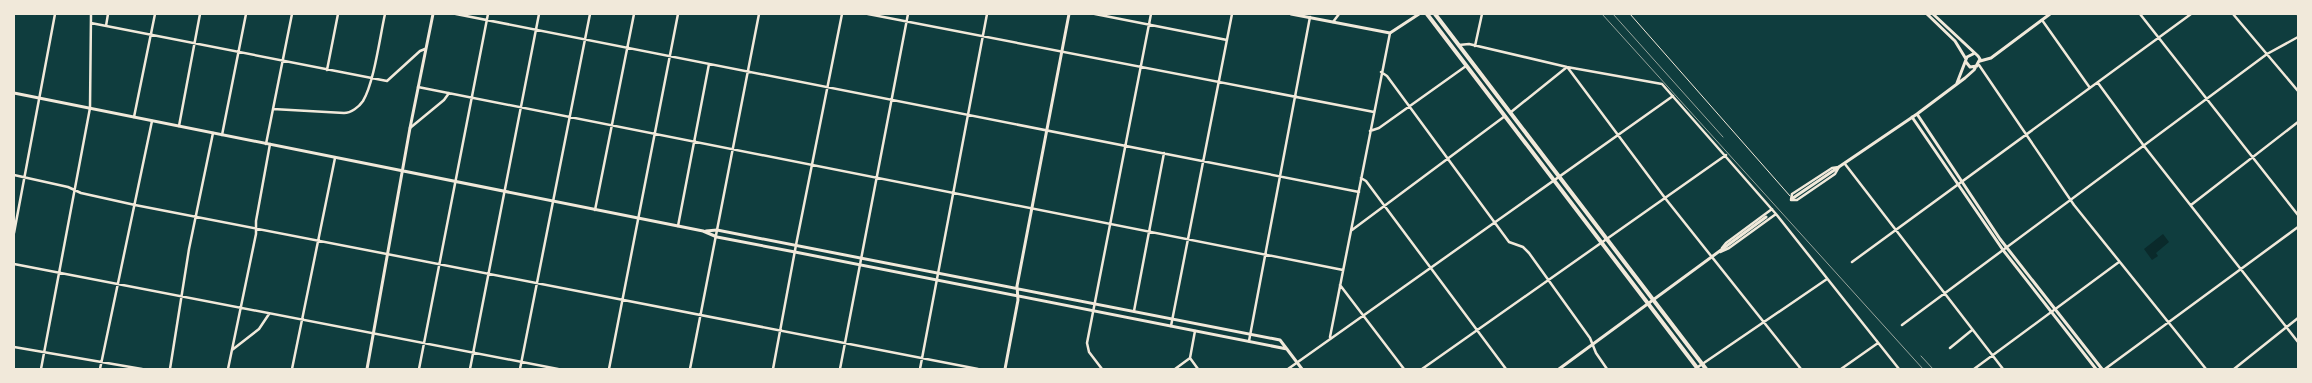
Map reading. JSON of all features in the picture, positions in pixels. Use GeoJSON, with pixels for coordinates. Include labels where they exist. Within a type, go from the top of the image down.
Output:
{"type":"FeatureCollection","features":[{"type":"Feature","properties":{"kind":"main road"},"geometry":{"type":"LineString","coordinates":[[1427,14],[1697,369]]}},
{"type":"Feature","properties":{"kind":"main road"},"geometry":{"type":"LineString","coordinates":[[1435,14],[1706,369]]}},
{"type":"Feature","properties":{"kind":"street"},"geometry":{"type":"LineString","coordinates":[[14,233],[55,14]]}},
{"type":"Feature","properties":{"kind":"street"},"geometry":{"type":"LineString","coordinates":[[41,369],[90,108],[91,14]]}},
{"type":"Feature","properties":{"kind":"street"},"geometry":{"type":"LineString","coordinates":[[106,26],[108,14]]}},
{"type":"Feature","properties":{"kind":"street"},"geometry":{"type":"LineString","coordinates":[[134,117],[155,14]]}},
{"type":"Feature","properties":{"kind":"street"},"geometry":{"type":"LineString","coordinates":[[179,126],[200,14]]}},
{"type":"Feature","properties":{"kind":"street"},"geometry":{"type":"LineString","coordinates":[[222,134],[246,14]]}},
{"type":"Feature","properties":{"kind":"street"},"geometry":{"type":"LineString","coordinates":[[228,369],[257,229],[256,221],[273,110],[292,14]]}},
{"type":"Feature","properties":{"kind":"street"},"geometry":{"type":"LineString","coordinates":[[327,70],[338,14]]}},
{"type":"Feature","properties":{"kind":"street"},"geometry":{"type":"LineString","coordinates":[[273,110],[348,113],[363,100],[385,14]]}},
{"type":"Feature","properties":{"kind":"street"},"geometry":{"type":"LineString","coordinates":[[367,369],[402,171],[433,14]]}},
{"type":"Feature","properties":{"kind":"street"},"geometry":{"type":"LineString","coordinates":[[456,14],[1359,192]]}},
{"type":"Feature","properties":{"kind":"street"},"geometry":{"type":"LineString","coordinates":[[419,369],[488,14]]}},
{"type":"Feature","properties":{"kind":"street"},"geometry":{"type":"LineString","coordinates":[[470,369],[539,14]]}},
{"type":"Feature","properties":{"kind":"street"},"geometry":{"type":"LineString","coordinates":[[520,369],[590,14]]}},
{"type":"Feature","properties":{"kind":"street"},"geometry":{"type":"LineString","coordinates":[[595,210],[634,14]]}},
{"type":"Feature","properties":{"kind":"street"},"geometry":{"type":"LineString","coordinates":[[609,369],[678,14]]}},
{"type":"Feature","properties":{"kind":"street"},"geometry":{"type":"LineString","coordinates":[[690,369],[759,14]]}},
{"type":"Feature","properties":{"kind":"street"},"geometry":{"type":"LineString","coordinates":[[773,369],[842,14]]}},
{"type":"Feature","properties":{"kind":"street"},"geometry":{"type":"LineString","coordinates":[[868,14],[1374,112]]}},
{"type":"Feature","properties":{"kind":"street"},"geometry":{"type":"LineString","coordinates":[[840,369],[908,14]]}},
{"type":"Feature","properties":{"kind":"street"},"geometry":{"type":"LineString","coordinates":[[920,369],[987,14]]}},
{"type":"Feature","properties":{"kind":"street"},"geometry":{"type":"LineString","coordinates":[[1006,368],[1032,209],[1069,14]]}},
{"type":"Feature","properties":{"kind":"street"},"geometry":{"type":"LineString","coordinates":[[1095,14],[1226,40]]}},
{"type":"Feature","properties":{"kind":"street"},"geometry":{"type":"LineString","coordinates":[[1102,369],[1089,352],[1087,343],[1151,14]]}},
{"type":"Feature","properties":{"kind":"street"},"geometry":{"type":"LineString","coordinates":[[1171,326],[1232,14]]}},
{"type":"Feature","properties":{"kind":"street"},"geometry":{"type":"LineString","coordinates":[[1291,14],[1303,14],[1390,33],[1419,14]]}},
{"type":"Feature","properties":{"kind":"street"},"geometry":{"type":"LineString","coordinates":[[1333,22],[1339,14]]}},
{"type":"Feature","properties":{"kind":"street"},"geometry":{"type":"LineString","coordinates":[[1475,46],[1482,14]]}},
{"type":"Feature","properties":{"kind":"street"},"geometry":{"type":"LineString","coordinates":[[1927,14],[1955,41],[1970,67],[1991,58],[2050,14]]}},
{"type":"Feature","properties":{"kind":"street"},"geometry":{"type":"LineString","coordinates":[[1933,14],[1978,56],[1979,64],[2070,200],[2206,369]]}},
{"type":"Feature","properties":{"kind":"street"},"geometry":{"type":"LineString","coordinates":[[2140,14],[2208,98],[2298,215]]}},
{"type":"Feature","properties":{"kind":"street"},"geometry":{"type":"LineString","coordinates":[[1852,262],[2191,14]]}},
{"type":"Feature","properties":{"kind":"street"},"geometry":{"type":"LineString","coordinates":[[2233,14],[2298,91]]}},
{"type":"Feature","properties":{"kind":"street"},"geometry":{"type":"LineString","coordinates":[[1249,341],[1310,17]]}},
{"type":"Feature","properties":{"kind":"street"},"geometry":{"type":"LineString","coordinates":[[2042,20],[2090,88]]}},
{"type":"Feature","properties":{"kind":"street"},"geometry":{"type":"LineString","coordinates":[[91,23],[387,81],[420,51],[425,49]]}},
{"type":"Feature","properties":{"kind":"street"},"geometry":{"type":"LineString","coordinates":[[1330,339],[1390,33]]}},
{"type":"Feature","properties":{"kind":"street"},"geometry":{"type":"LineString","coordinates":[[1902,325],[2267,54],[2298,37]]}},
{"type":"Feature","properties":{"kind":"street"},"geometry":{"type":"LineString","coordinates":[[1459,45],[1475,46],[1567,67],[1659,83],[1726,155],[1772,209],[1899,369]]}},
{"type":"Feature","properties":{"kind":"street"},"geometry":{"type":"LineString","coordinates":[[1956,84],[1969,55],[1974,54]]}},
{"type":"Feature","properties":{"kind":"street"},"geometry":{"type":"LineString","coordinates":[[678,226],[709,64]]}},
{"type":"Feature","properties":{"kind":"street"},"geometry":{"type":"LineString","coordinates":[[1792,197],[1839,168],[1912,117],[1971,73],[1979,64]]}},
{"type":"Feature","properties":{"kind":"street"},"geometry":{"type":"LineString","coordinates":[[1370,131],[1379,128],[1467,65]]}},
{"type":"Feature","properties":{"kind":"street"},"geometry":{"type":"LineString","coordinates":[[1511,112],[1567,67]]}},
{"type":"Feature","properties":{"kind":"street"},"geometry":{"type":"LineString","coordinates":[[1567,67],[1665,198],[1801,369]]}},
{"type":"Feature","properties":{"kind":"street"},"geometry":{"type":"LineString","coordinates":[[1382,72],[1410,106],[1509,242],[1526,249],[1593,344],[1596,353],[1607,369]]}},
{"type":"Feature","properties":{"kind":"street"},"geometry":{"type":"LineString","coordinates":[[2098,82],[2144,146],[2242,268],[2298,342]]}},
{"type":"Feature","properties":{"kind":"street"},"geometry":{"type":"LineString","coordinates":[[418,87],[732,151],[1343,270]]}},
{"type":"Feature","properties":{"kind":"street"},"geometry":{"type":"LineString","coordinates":[[410,128],[444,100],[449,93]]}},
{"type":"Feature","properties":{"kind":"street"},"geometry":{"type":"LineString","coordinates":[[14,94],[703,231],[717,237],[1287,348]]}},
{"type":"Feature","properties":{"kind":"street"},"geometry":{"type":"LineString","coordinates":[[1288,369],[1555,182],[1673,96]]}},
{"type":"Feature","properties":{"kind":"street"},"geometry":{"type":"LineString","coordinates":[[1916,114],[1959,182]]}},
{"type":"Feature","properties":{"kind":"street"},"geometry":{"type":"LineString","coordinates":[[1351,230],[1505,116]]}},
{"type":"Feature","properties":{"kind":"street"},"geometry":{"type":"LineString","coordinates":[[1912,117],[2005,249],[2096,369]]}},
{"type":"Feature","properties":{"kind":"street"},"geometry":{"type":"LineString","coordinates":[[100,369],[152,121]]}},
{"type":"Feature","properties":{"kind":"street"},"geometry":{"type":"LineString","coordinates":[[2191,205],[2298,122]]}},
{"type":"Feature","properties":{"kind":"street"},"geometry":{"type":"LineString","coordinates":[[170,369],[212,132]]}},
{"type":"Feature","properties":{"kind":"street"},"geometry":{"type":"LineString","coordinates":[[1134,312],[1164,153]]}},
{"type":"Feature","properties":{"kind":"street"},"geometry":{"type":"LineString","coordinates":[[1422,369],[1726,155]]}},
{"type":"Feature","properties":{"kind":"street"},"geometry":{"type":"LineString","coordinates":[[292,369],[335,158]]}},
{"type":"Feature","properties":{"kind":"street"},"geometry":{"type":"LineString","coordinates":[[1844,164],[2003,369]]}},
{"type":"Feature","properties":{"kind":"street"},"geometry":{"type":"LineString","coordinates":[[14,175],[135,204],[257,229],[978,369]]}},
{"type":"Feature","properties":{"kind":"street"},"geometry":{"type":"LineString","coordinates":[[1361,178],[1506,369]]}},
{"type":"Feature","properties":{"kind":"street"},"geometry":{"type":"LineString","coordinates":[[1718,253],[1726,243],[1772,209]]}},
{"type":"Feature","properties":{"kind":"street"},"geometry":{"type":"LineString","coordinates":[[1718,253],[1729,248],[1776,214]]}},
{"type":"Feature","properties":{"kind":"street"},"geometry":{"type":"LineString","coordinates":[[1559,369],[1766,217]]}},
{"type":"Feature","properties":{"kind":"street"},"geometry":{"type":"LineString","coordinates":[[2005,249],[2104,369],[2298,226]]}},
{"type":"Feature","properties":{"kind":"street"},"geometry":{"type":"LineString","coordinates":[[703,231],[717,230],[1278,339],[1302,369]]}},
{"type":"Feature","properties":{"kind":"street"},"geometry":{"type":"LineString","coordinates":[[1974,369],[2119,262]]}},
{"type":"Feature","properties":{"kind":"street"},"geometry":{"type":"LineString","coordinates":[[14,264],[558,369]]}},
{"type":"Feature","properties":{"kind":"street"},"geometry":{"type":"LineString","coordinates":[[1697,369],[1827,279]]}},
{"type":"Feature","properties":{"kind":"street"},"geometry":{"type":"LineString","coordinates":[[1340,285],[1404,369]]}},
{"type":"Feature","properties":{"kind":"street"},"geometry":{"type":"LineString","coordinates":[[232,350],[258,328],[269,314]]}},
{"type":"Feature","properties":{"kind":"street"},"geometry":{"type":"LineString","coordinates":[[2234,369],[2298,318]]}},
{"type":"Feature","properties":{"kind":"street"},"geometry":{"type":"LineString","coordinates":[[1950,348],[1972,330]]}},
{"type":"Feature","properties":{"kind":"street"},"geometry":{"type":"LineString","coordinates":[[1175,369],[1190,358],[1196,331]]}},
{"type":"Feature","properties":{"kind":"street"},"geometry":{"type":"LineString","coordinates":[[1841,369],[1878,343]]}},
{"type":"Feature","properties":{"kind":"street"},"geometry":{"type":"LineString","coordinates":[[14,348],[142,369]]}},
{"type":"Feature","properties":{"kind":"street"},"geometry":{"type":"LineString","coordinates":[[1190,358],[1198,369]]}},
{"type":"Feature","properties":{"kind":"lane"},"geometry":{"type":"LineString","coordinates":[[1630,14],[1792,197]]}},
{"type":"Feature","properties":{"kind":"water"},"geometry":{"type":"Polygon","coordinates":[[[2163,234],[2169,242],[2156,253],[2158,256],[2152,260],[2144,249],[2163,234]]]}},
{"type":"Feature","properties":{"kind":"railway"},"geometry":{"type":"LineString","coordinates":[[1602,14],[1923,369]]}},
{"type":"Feature","properties":{"kind":"railway"},"geometry":{"type":"LineString","coordinates":[[1613,14],[1723,137]]}},
{"type":"Feature","properties":{"kind":"railway"},"geometry":{"type":"LineString","coordinates":[[1921,356],[1933,369]]}}]}
